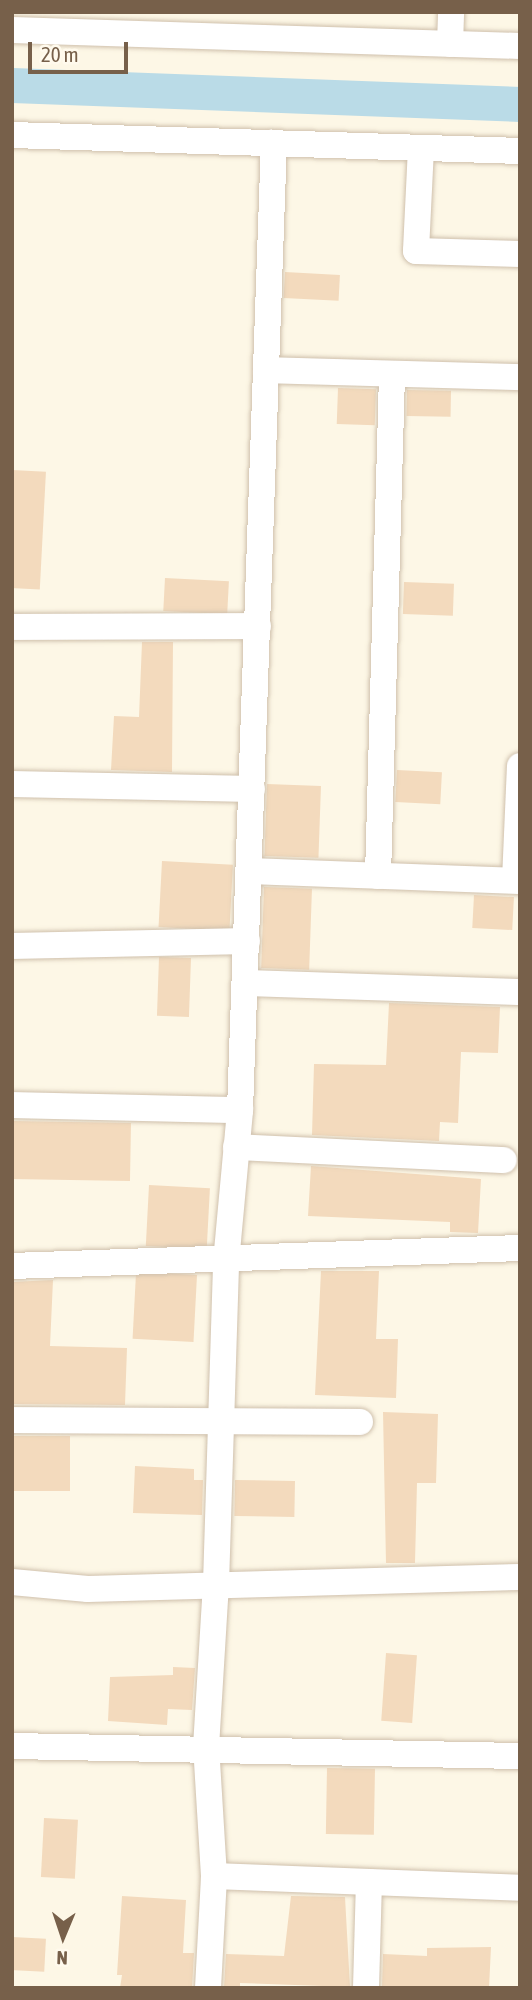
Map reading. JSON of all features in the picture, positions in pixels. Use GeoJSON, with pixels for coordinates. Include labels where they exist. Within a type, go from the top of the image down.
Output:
{"type":"FeatureCollection","features":[{"type":"Feature","properties":{"kind":"street"},"geometry":{"type":"LineString","coordinates":[[450,44],[451,12]]}},
{"type":"Feature","properties":{"kind":"street"},"geometry":{"type":"LineString","coordinates":[[12,30],[141,24],[520,46]]}},
{"type":"Feature","properties":{"kind":"street"},"geometry":{"type":"LineString","coordinates":[[12,135],[520,150]]}},
{"type":"Feature","properties":{"kind":"street"},"geometry":{"type":"LineString","coordinates":[[208,1988],[214,1876],[206,1747],[216,1584],[226,1262],[240,1110],[274,143]]}},
{"type":"Feature","properties":{"kind":"street"},"geometry":{"type":"LineString","coordinates":[[421,148],[416,251],[520,254]]}},
{"type":"Feature","properties":{"kind":"street"},"geometry":{"type":"LineString","coordinates":[[267,370],[520,377]]}},
{"type":"Feature","properties":{"kind":"street"},"geometry":{"type":"LineString","coordinates":[[378,876],[392,374]]}},
{"type":"Feature","properties":{"kind":"street"},"geometry":{"type":"LineString","coordinates":[[12,627],[258,625]]}},
{"type":"Feature","properties":{"kind":"street"},"geometry":{"type":"LineString","coordinates":[[249,871],[517,881],[520,766]]}},
{"type":"Feature","properties":{"kind":"street"},"geometry":{"type":"LineString","coordinates":[[12,784],[252,789]]}},
{"type":"Feature","properties":{"kind":"street"},"geometry":{"type":"LineString","coordinates":[[12,946],[247,941]]}},
{"type":"Feature","properties":{"kind":"street"},"geometry":{"type":"LineString","coordinates":[[245,983],[520,992]]}},
{"type":"Feature","properties":{"kind":"street"},"geometry":{"type":"LineString","coordinates":[[12,1105],[240,1110]]}},
{"type":"Feature","properties":{"kind":"street"},"geometry":{"type":"LineString","coordinates":[[236,1147],[504,1160]]}},
{"type":"Feature","properties":{"kind":"street"},"geometry":{"type":"LineString","coordinates":[[12,1266],[226,1262],[520,1248]]}},
{"type":"Feature","properties":{"kind":"street"},"geometry":{"type":"LineString","coordinates":[[12,1420],[360,1422]]}},
{"type":"Feature","properties":{"kind":"street"},"geometry":{"type":"LineString","coordinates":[[12,1582],[88,1589],[520,1577]]}},
{"type":"Feature","properties":{"kind":"street"},"geometry":{"type":"LineString","coordinates":[[12,1746],[206,1747],[520,1756]]}},
{"type":"Feature","properties":{"kind":"street"},"geometry":{"type":"LineString","coordinates":[[214,1876],[520,1888]]}},
{"type":"Feature","properties":{"kind":"street"},"geometry":{"type":"LineString","coordinates":[[366,1988],[369,1882]]}},
{"type":"Feature","properties":{"kind":"building"},"geometry":{"type":"Polygon","coordinates":[[[285,272],[340,275],[339,301],[284,298],[285,272]]]}},
{"type":"Feature","properties":{"kind":"building"},"geometry":{"type":"Polygon","coordinates":[[[338,388],[376,389],[375,425],[337,424],[338,388]]]}},
{"type":"Feature","properties":{"kind":"building"},"geometry":{"type":"Polygon","coordinates":[[[407,390],[451,391],[451,417],[407,416],[407,390]]]}},
{"type":"Feature","properties":{"kind":"building"},"geometry":{"type":"Polygon","coordinates":[[[12,470],[46,472],[40,590],[12,588],[12,470]]]}},
{"type":"Feature","properties":{"kind":"building"},"geometry":{"type":"Polygon","coordinates":[[[165,578],[229,581],[227,614],[163,611],[165,578]]]}},
{"type":"Feature","properties":{"kind":"building"},"geometry":{"type":"Polygon","coordinates":[[[404,582],[454,584],[453,616],[403,614],[404,582]]]}},
{"type":"Feature","properties":{"kind":"building"},"geometry":{"type":"Polygon","coordinates":[[[142,642],[173,642],[172,772],[111,770],[114,716],[139,717],[142,642]]]}},
{"type":"Feature","properties":{"kind":"building"},"geometry":{"type":"Polygon","coordinates":[[[397,770],[442,772],[440,804],[395,802],[397,770]]]}},
{"type":"Feature","properties":{"kind":"building"},"geometry":{"type":"Polygon","coordinates":[[[267,784],[321,786],[318,858],[264,856],[267,784]]]}},
{"type":"Feature","properties":{"kind":"building"},"geometry":{"type":"Polygon","coordinates":[[[162,861],[233,865],[229,931],[159,927],[162,861]]]}},
{"type":"Feature","properties":{"kind":"building"},"geometry":{"type":"Polygon","coordinates":[[[264,887],[312,889],[309,970],[261,968],[264,887]]]}},
{"type":"Feature","properties":{"kind":"building"},"geometry":{"type":"Polygon","coordinates":[[[474,895],[514,897],[512,930],[472,928],[474,895]]]}},
{"type":"Feature","properties":{"kind":"building"},"geometry":{"type":"Polygon","coordinates":[[[159,957],[191,958],[189,1017],[157,1016],[159,957]]]}},
{"type":"Feature","properties":{"kind":"building"},"geometry":{"type":"Polygon","coordinates":[[[389,1003],[500,1007],[498,1053],[461,1052],[458,1123],[440,1122],[439,1141],[312,1135],[314,1064],[386,1065],[389,1003]]]}},
{"type":"Feature","properties":{"kind":"building"},"geometry":{"type":"Polygon","coordinates":[[[12,1121],[131,1123],[130,1181],[12,1179],[12,1121]]]}},
{"type":"Feature","properties":{"kind":"building"},"geometry":{"type":"Polygon","coordinates":[[[311,1166],[481,1179],[478,1233],[450,1232],[450,1222],[308,1216],[311,1166]]]}},
{"type":"Feature","properties":{"kind":"building"},"geometry":{"type":"Polygon","coordinates":[[[149,1185],[210,1188],[207,1249],[146,1246],[149,1185]]]}},
{"type":"Feature","properties":{"kind":"building"},"geometry":{"type":"Polygon","coordinates":[[[321,1271],[379,1271],[376,1339],[398,1339],[396,1398],[315,1395],[321,1271]]]}},
{"type":"Feature","properties":{"kind":"building"},"geometry":{"type":"Polygon","coordinates":[[[136,1272],[197,1275],[193,1342],[133,1339],[136,1272]]]}},
{"type":"Feature","properties":{"kind":"building"},"geometry":{"type":"Polygon","coordinates":[[[53,1280],[50,1346],[127,1348],[125,1405],[12,1404],[12,1282],[53,1280]]]}},
{"type":"Feature","properties":{"kind":"building"},"geometry":{"type":"Polygon","coordinates":[[[383,1412],[438,1414],[436,1483],[417,1483],[415,1563],[386,1563],[383,1412]]]}},
{"type":"Feature","properties":{"kind":"building"},"geometry":{"type":"Polygon","coordinates":[[[12,1436],[70,1436],[70,1491],[12,1491],[12,1436]]]}},
{"type":"Feature","properties":{"kind":"building"},"geometry":{"type":"Polygon","coordinates":[[[135,1466],[194,1469],[194,1480],[203,1480],[202,1515],[133,1513],[135,1466]]]}},
{"type":"Feature","properties":{"kind":"building"},"geometry":{"type":"Polygon","coordinates":[[[235,1480],[295,1481],[294,1517],[234,1516],[235,1480]]]}},
{"type":"Feature","properties":{"kind":"building"},"geometry":{"type":"Polygon","coordinates":[[[386,1653],[417,1655],[412,1723],[381,1721],[386,1653]]]}},
{"type":"Feature","properties":{"kind":"building"},"geometry":{"type":"Polygon","coordinates":[[[173,1667],[195,1668],[192,1710],[168,1709],[167,1725],[108,1721],[110,1677],[173,1675],[173,1667]]]}},
{"type":"Feature","properties":{"kind":"building"},"geometry":{"type":"Polygon","coordinates":[[[327,1768],[375,1769],[374,1835],[326,1834],[327,1768]]]}},
{"type":"Feature","properties":{"kind":"building"},"geometry":{"type":"Polygon","coordinates":[[[44,1818],[78,1820],[75,1879],[41,1877],[44,1818]]]}},
{"type":"Feature","properties":{"kind":"building"},"geometry":{"type":"Polygon","coordinates":[[[122,1896],[186,1900],[183,1953],[194,1953],[192,1988],[120,1988],[122,1975],[117,1975],[122,1896]]]}},
{"type":"Feature","properties":{"kind":"building"},"geometry":{"type":"Polygon","coordinates":[[[291,1896],[345,1897],[350,1987],[240,1983],[240,1988],[224,1988],[226,1954],[284,1956],[291,1896]]]}},
{"type":"Feature","properties":{"kind":"building"},"geometry":{"type":"Polygon","coordinates":[[[12,1937],[46,1939],[44,1972],[12,1970],[12,1937]]]}},
{"type":"Feature","properties":{"kind":"building"},"geometry":{"type":"Polygon","coordinates":[[[491,1947],[489,1988],[382,1988],[383,1954],[427,1956],[427,1948],[491,1947]]]}},
{"type":"Feature","properties":{"kind":"waterway"},"geometry":{"type":"LineString","coordinates":[[12,85],[520,104]]}}]}
